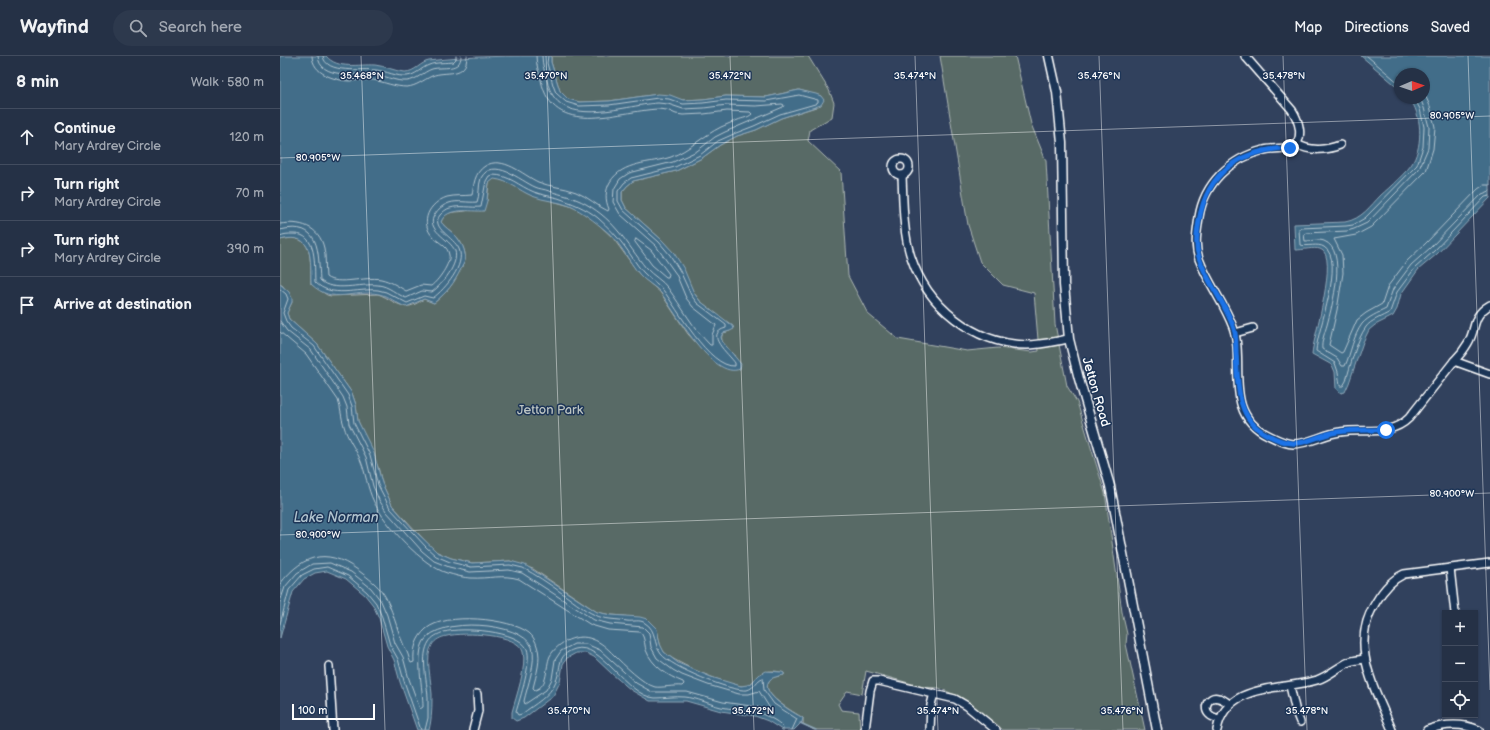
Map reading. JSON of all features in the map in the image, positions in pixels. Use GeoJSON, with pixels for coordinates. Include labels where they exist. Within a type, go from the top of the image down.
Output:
{"type":"FeatureCollection","features":[{"type":"Feature","properties":{"kind":"street","name":"Jetton Road"},"geometry":{"type":"LineString","coordinates":[[1049,56],[1057,92],[1062,143],[1064,286],[1069,339],[1078,379],[1110,486],[1157,730]]}},
{"type":"Feature","properties":{"kind":"street"},"geometry":{"type":"LineString","coordinates":[[1245,56],[1295,115],[1300,133],[1300,139],[1294,147],[1264,150],[1234,163],[1216,178],[1210,186],[1202,203],[1196,234],[1197,250],[1202,266],[1235,333],[1239,394],[1245,415],[1249,421],[1260,431],[1280,441],[1292,444],[1338,432],[1386,430],[1400,426],[1416,410],[1461,354],[1468,343],[1480,312],[1490,305]]}},
{"type":"Feature","properties":{"kind":"street"},"geometry":{"type":"LineString","coordinates":[[1297,144],[1301,147],[1316,150],[1340,145]]}},
{"type":"Feature","properties":{"kind":"street"},"geometry":{"type":"LineString","coordinates":[[902,176],[904,214],[911,256],[925,286],[937,303],[946,312],[965,325],[986,336],[1004,341],[1028,345],[1069,339]]}},
{"type":"Feature","properties":{"kind":"street"},"geometry":{"type":"LineString","coordinates":[[1235,333],[1253,328]]}},
{"type":"Feature","properties":{"kind":"street"},"geometry":{"type":"LineString","coordinates":[[1454,361],[1490,374]]}},
{"type":"Feature","properties":{"kind":"street"},"geometry":{"type":"LineString","coordinates":[[1392,730],[1364,659],[1363,638],[1367,620],[1373,606],[1387,586],[1404,574],[1490,562]]}},
{"type":"Feature","properties":{"kind":"street"},"geometry":{"type":"LineString","coordinates":[[1450,568],[1455,610]]}},
{"type":"Feature","properties":{"kind":"street"},"geometry":{"type":"LineString","coordinates":[[1217,730],[1219,719],[1230,704],[1240,697],[1251,692],[1317,680],[1349,662],[1364,659]]}},
{"type":"Feature","properties":{"kind":"street"},"geometry":{"type":"LineString","coordinates":[[329,666],[333,730]]}},
{"type":"Feature","properties":{"kind":"street"},"geometry":{"type":"LineString","coordinates":[[866,730],[870,691],[873,681],[895,684],[955,699],[967,706],[996,730]]}},
{"type":"Feature","properties":{"kind":"street"},"geometry":{"type":"LineString","coordinates":[[1290,686],[1300,722]]}},
{"type":"Feature","properties":{"kind":"street"},"geometry":{"type":"LineString","coordinates":[[473,730],[478,711],[477,694]]}},
{"type":"Feature","properties":{"kind":"street"},"geometry":{"type":"LineString","coordinates":[[930,730],[931,705],[934,694]]}},
{"type":"Feature","properties":{"kind":"street"},"geometry":{"type":"LineString","coordinates":[[1219,719],[1210,715],[1207,711],[1206,707],[1209,700],[1216,697],[1230,704]]}},
{"type":"Feature","properties":{"kind":"street"},"geometry":{"type":"LineString","coordinates":[[1427,730],[1436,726],[1458,725],[1479,730]]}},
{"type":"Feature","properties":{"kind":"green space","name":"Jetton Park"},"geometry":{"type":"Polygon","coordinates":[[[551,56],[808,56],[829,90],[834,103],[832,117],[810,130],[808,141],[841,172],[848,276],[868,314],[898,339],[967,351],[998,348],[1032,352],[1039,351],[1034,293],[1003,285],[980,262],[968,225],[940,56],[1015,56],[1031,124],[1046,161],[1055,324],[1067,386],[1077,402],[1105,493],[1122,612],[1127,634],[1126,644],[1145,730],[1003,730],[962,698],[939,688],[923,687],[866,671],[862,694],[847,691],[838,704],[841,710],[859,712],[860,730],[814,730],[803,724],[803,718],[779,702],[769,691],[767,686],[769,681],[784,675],[784,673],[774,671],[763,673],[757,676],[750,684],[746,686],[739,686],[704,674],[679,662],[664,652],[660,644],[657,629],[625,616],[597,612],[533,569],[510,561],[472,563],[451,558],[437,552],[392,505],[382,483],[378,467],[358,421],[356,405],[352,393],[317,344],[289,319],[287,313],[292,302],[283,286],[280,284],[280,240],[291,238],[299,240],[305,244],[310,257],[311,284],[327,295],[378,294],[398,304],[406,306],[414,305],[424,299],[434,303],[453,283],[465,260],[465,252],[460,242],[441,222],[449,213],[469,210],[487,201],[489,183],[494,178],[511,183],[531,195],[570,206],[583,212],[613,238],[640,275],[660,292],[688,334],[710,358],[735,356],[724,345],[722,339],[723,333],[730,331],[713,311],[700,301],[694,293],[673,253],[662,240],[626,208],[622,200],[622,192],[633,181],[676,171],[702,158],[720,145],[737,136],[756,130],[781,118],[816,107],[821,96],[799,90],[766,97],[726,96],[683,100],[652,95],[609,101],[580,102],[568,99],[560,91],[551,62],[551,56]]]}},
{"type":"Feature","properties":{"kind":"water"},"geometry":{"type":"Polygon","coordinates":[[[280,56],[326,56],[342,65],[375,65],[397,71],[409,72],[423,63],[444,59],[505,56],[551,56],[551,62],[560,91],[568,99],[579,102],[609,101],[658,94],[670,95],[683,100],[726,96],[766,97],[799,90],[821,96],[824,100],[821,105],[781,118],[756,130],[737,136],[720,145],[702,158],[676,171],[633,181],[622,192],[622,200],[626,208],[662,240],[674,253],[684,269],[694,293],[700,301],[733,326],[734,329],[723,333],[721,337],[722,341],[741,364],[740,369],[729,370],[718,365],[707,355],[695,342],[661,293],[640,275],[620,245],[593,220],[570,206],[537,198],[500,180],[494,179],[489,183],[484,211],[454,212],[444,217],[441,222],[460,242],[465,252],[465,260],[453,284],[434,303],[424,299],[406,307],[386,296],[379,294],[361,293],[336,296],[319,291],[311,284],[310,257],[305,244],[299,240],[291,238],[280,240],[280,56]]]}},
{"type":"Feature","properties":{"kind":"water"},"geometry":{"type":"Polygon","coordinates":[[[1361,56],[1490,56],[1490,198],[1437,254],[1418,270],[1401,294],[1397,309],[1393,316],[1375,325],[1369,330],[1363,342],[1345,392],[1341,393],[1336,389],[1335,372],[1332,365],[1312,354],[1327,280],[1325,254],[1318,248],[1295,250],[1294,224],[1345,222],[1356,218],[1365,212],[1411,165],[1416,155],[1420,138],[1417,112],[1412,104],[1430,104],[1430,68],[1394,68],[1394,84],[1361,56]]]}},
{"type":"Feature","properties":{"kind":"water","name":"Lake Norman"},"geometry":{"type":"Polygon","coordinates":[[[280,284],[289,292],[292,298],[292,302],[287,313],[289,319],[317,344],[352,393],[356,405],[358,421],[374,453],[382,483],[392,505],[412,528],[437,552],[451,558],[472,563],[510,561],[525,565],[597,612],[647,619],[657,629],[660,644],[664,652],[678,663],[711,677],[741,686],[752,683],[757,676],[765,671],[782,672],[784,675],[769,681],[767,686],[769,692],[792,712],[803,718],[802,722],[794,730],[782,730],[768,721],[755,716],[721,711],[686,701],[650,701],[631,690],[594,657],[586,653],[576,653],[567,658],[563,664],[560,682],[553,696],[524,718],[516,721],[512,718],[512,712],[524,665],[523,652],[519,646],[512,641],[489,635],[465,634],[443,637],[436,640],[432,645],[429,655],[432,694],[430,726],[429,730],[417,730],[394,660],[387,646],[379,618],[373,605],[365,595],[346,579],[327,571],[315,573],[304,579],[293,592],[280,638],[280,284]]]}},
{"type":"Feature","properties":{"kind":"waterway"},"geometry":{"type":"LineString","coordinates":[[800,723],[816,730]]}},
{"type":"Feature","properties":{"kind":"route"},"geometry":{"type":"LineString","coordinates":[[1290,148],[1271,149],[1257,152],[1234,163],[1216,178],[1210,186],[1202,203],[1196,234],[1199,259],[1223,305],[1235,333],[1238,382],[1242,408],[1249,421],[1260,431],[1288,444],[1349,430],[1386,430]]}}]}
